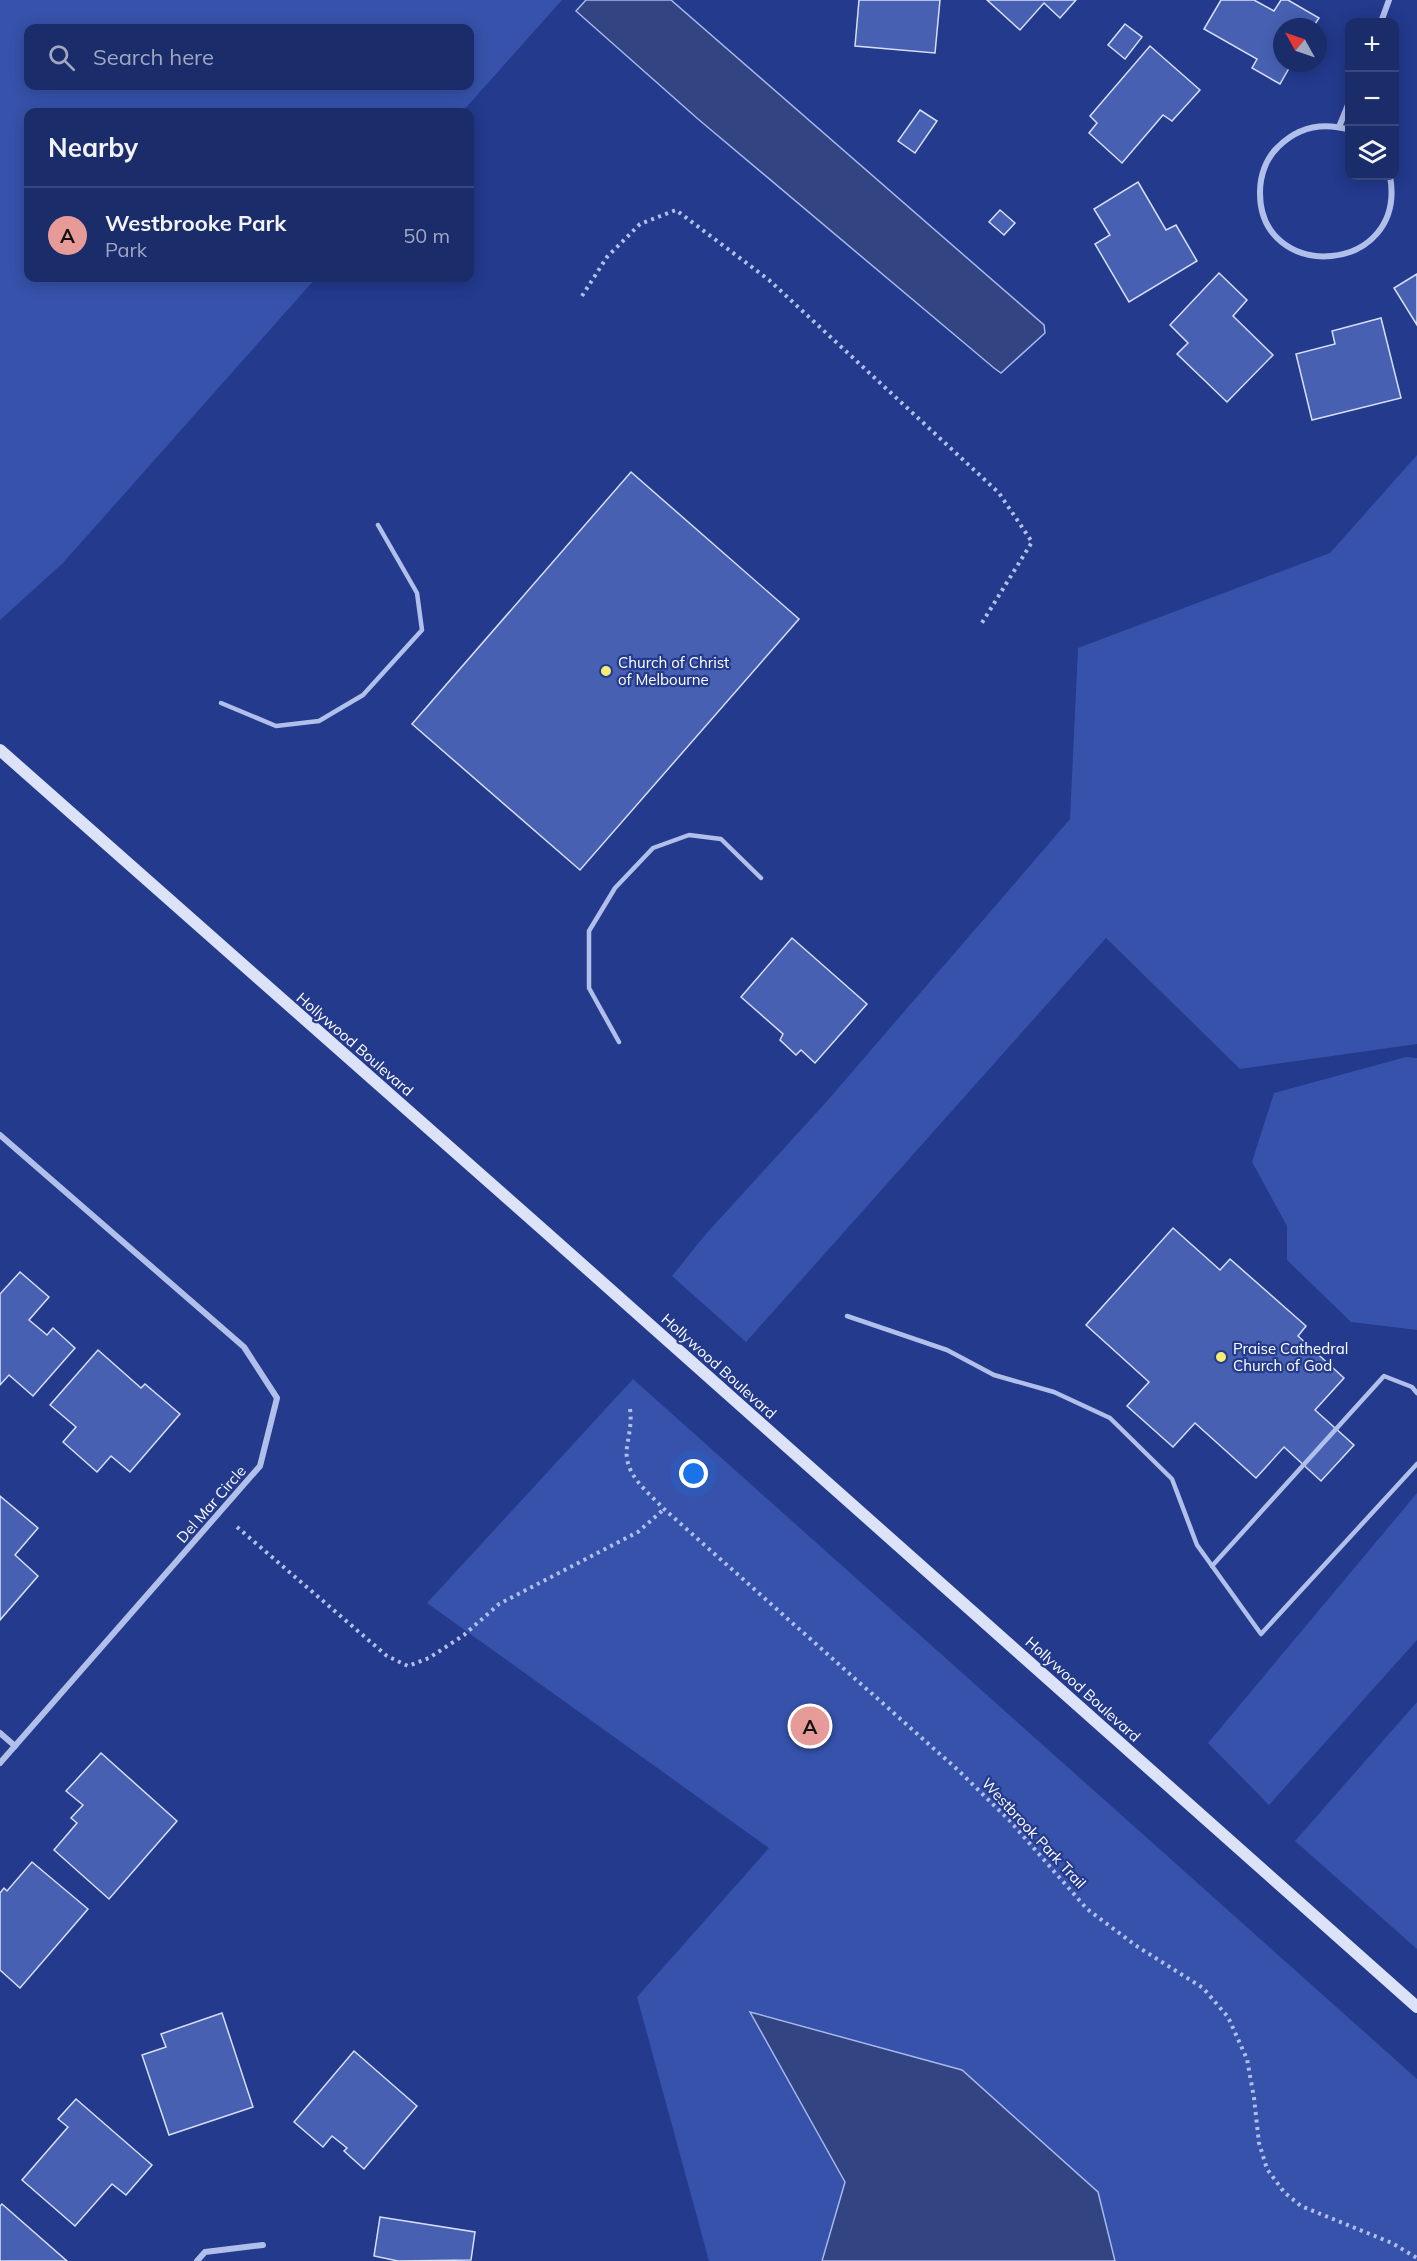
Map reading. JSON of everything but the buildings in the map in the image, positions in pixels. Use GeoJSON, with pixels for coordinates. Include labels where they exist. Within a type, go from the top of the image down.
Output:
{"type":"FeatureCollection","features":[{"type":"Feature","properties":{"kind":"street"},"geometry":{"type":"LineString","coordinates":[[1382,18],[1389,0]]}},
{"type":"Feature","properties":{"kind":"street"},"geometry":{"type":"LineString","coordinates":[[1339,127],[1345,112]]}},
{"type":"Feature","properties":{"kind":"street"},"geometry":{"type":"LineString","coordinates":[[1345,129],[1315,126],[1303,130],[1283,142],[1268,161],[1260,184],[1262,208],[1272,231],[1290,248],[1313,257],[1337,257],[1360,248],[1379,232],[1385,221],[1392,198],[1390,180]]}},
{"type":"Feature","properties":{"kind":"street","name":"Hollywood Boulevard"},"geometry":{"type":"LineString","coordinates":[[0,750],[1417,2007]]}},
{"type":"Feature","properties":{"kind":"street","name":"Del Mar Circle"},"geometry":{"type":"LineString","coordinates":[[0,1136],[244,1347],[277,1398],[260,1466],[0,1763]]}},
{"type":"Feature","properties":{"kind":"street"},"geometry":{"type":"LineString","coordinates":[[0,1733],[15,1746]]}},
{"type":"Feature","properties":{"kind":"street"},"geometry":{"type":"LineString","coordinates":[[197,2261],[205,2252],[263,2245]]}},
{"type":"Feature","properties":{"kind":"lane"},"geometry":{"type":"LineString","coordinates":[[221,702],[276,726],[319,722],[363,695],[423,630],[417,592],[378,525]]}},
{"type":"Feature","properties":{"kind":"lane"},"geometry":{"type":"LineString","coordinates":[[619,1042],[589,988],[589,931],[615,888],[653,848],[689,835],[721,839],[761,878]]}},
{"type":"Feature","properties":{"kind":"lane"},"geometry":{"type":"LineString","coordinates":[[847,1316],[947,1350],[994,1375],[1054,1392],[1110,1418],[1172,1479],[1197,1545],[1261,1634],[1417,1464]]}},
{"type":"Feature","properties":{"kind":"lane"},"geometry":{"type":"LineString","coordinates":[[1212,1566],[1384,1376],[1412,1387],[1417,1393]]}},
{"type":"Feature","properties":{"kind":"path"},"geometry":{"type":"LineString","coordinates":[[582,296],[607,257],[640,224],[676,210],[769,280],[999,493],[1032,542],[980,626]]}},
{"type":"Feature","properties":{"kind":"path","name":"Westbrook Park Trail"},"geometry":{"type":"LineString","coordinates":[[630,1409],[632,1426],[627,1449],[630,1473],[664,1509],[959,1771],[1010,1821],[1087,1909],[1135,1945],[1203,1988],[1228,2017],[1247,2059],[1254,2098],[1258,2143],[1267,2169],[1284,2192],[1301,2206],[1392,2243],[1417,2258]]}},
{"type":"Feature","properties":{"kind":"path"},"geometry":{"type":"LineString","coordinates":[[232,1523],[387,1656],[408,1666],[429,1658],[464,1635],[499,1604],[638,1532],[664,1509]]}},
{"type":"Feature","properties":{"kind":"shaded area"},"geometry":{"type":"Polygon","coordinates":[[[0,0],[562,0],[466,108],[24,108],[24,282],[312,282],[63,563],[0,620],[0,0]]]}},
{"type":"Feature","properties":{"kind":"shaded area"},"geometry":{"type":"Polygon","coordinates":[[[586,0],[671,0],[1044,325],[1045,333],[1001,373],[994,368],[698,119],[576,11],[586,0]]]}},
{"type":"Feature","properties":{"kind":"shaded area"},"geometry":{"type":"Polygon","coordinates":[[[1417,455],[1417,1044],[1240,1069],[1106,938],[746,1342],[672,1276],[705,1235],[828,1100],[1070,819],[1078,648],[1330,553],[1417,455]]]}},
{"type":"Feature","properties":{"kind":"shaded area"},"geometry":{"type":"Polygon","coordinates":[[[1406,1057],[1417,1058],[1417,1330],[1351,1322],[1287,1260],[1287,1226],[1252,1162],[1274,1093],[1406,1057]]]}},
{"type":"Feature","properties":{"kind":"shaded area"},"geometry":{"type":"Polygon","coordinates":[[[633,1379],[1417,2079],[1417,2261],[709,2261],[637,1997],[769,1848],[427,1603],[633,1379]]]}},
{"type":"Feature","properties":{"kind":"shaded area"},"geometry":{"type":"Polygon","coordinates":[[[1417,1493],[1417,1640],[1269,1805],[1208,1743],[1417,1493]]]}},
{"type":"Feature","properties":{"kind":"shaded area"},"geometry":{"type":"Polygon","coordinates":[[[1417,1702],[1417,1949],[1295,1841],[1417,1702]]]}},
{"type":"Feature","properties":{"kind":"shaded area"},"geometry":{"type":"Polygon","coordinates":[[[750,2012],[962,2070],[1098,2192],[1115,2261],[822,2261],[845,2182],[750,2012]]]}},
{"type":"Feature","properties":{"kind":"place","name":"Church of Christ of Melbourne"},"geometry":{"type":"Point","coordinates":[606,671]}},
{"type":"Feature","properties":{"kind":"place","name":"Praise Cathedral Church of God"},"geometry":{"type":"Point","coordinates":[1221,1357]}},
{"type":"Feature","properties":{"kind":"place","name":"Westbrooke Park"},"geometry":{"type":"Point","coordinates":[810,1726]}}]}
